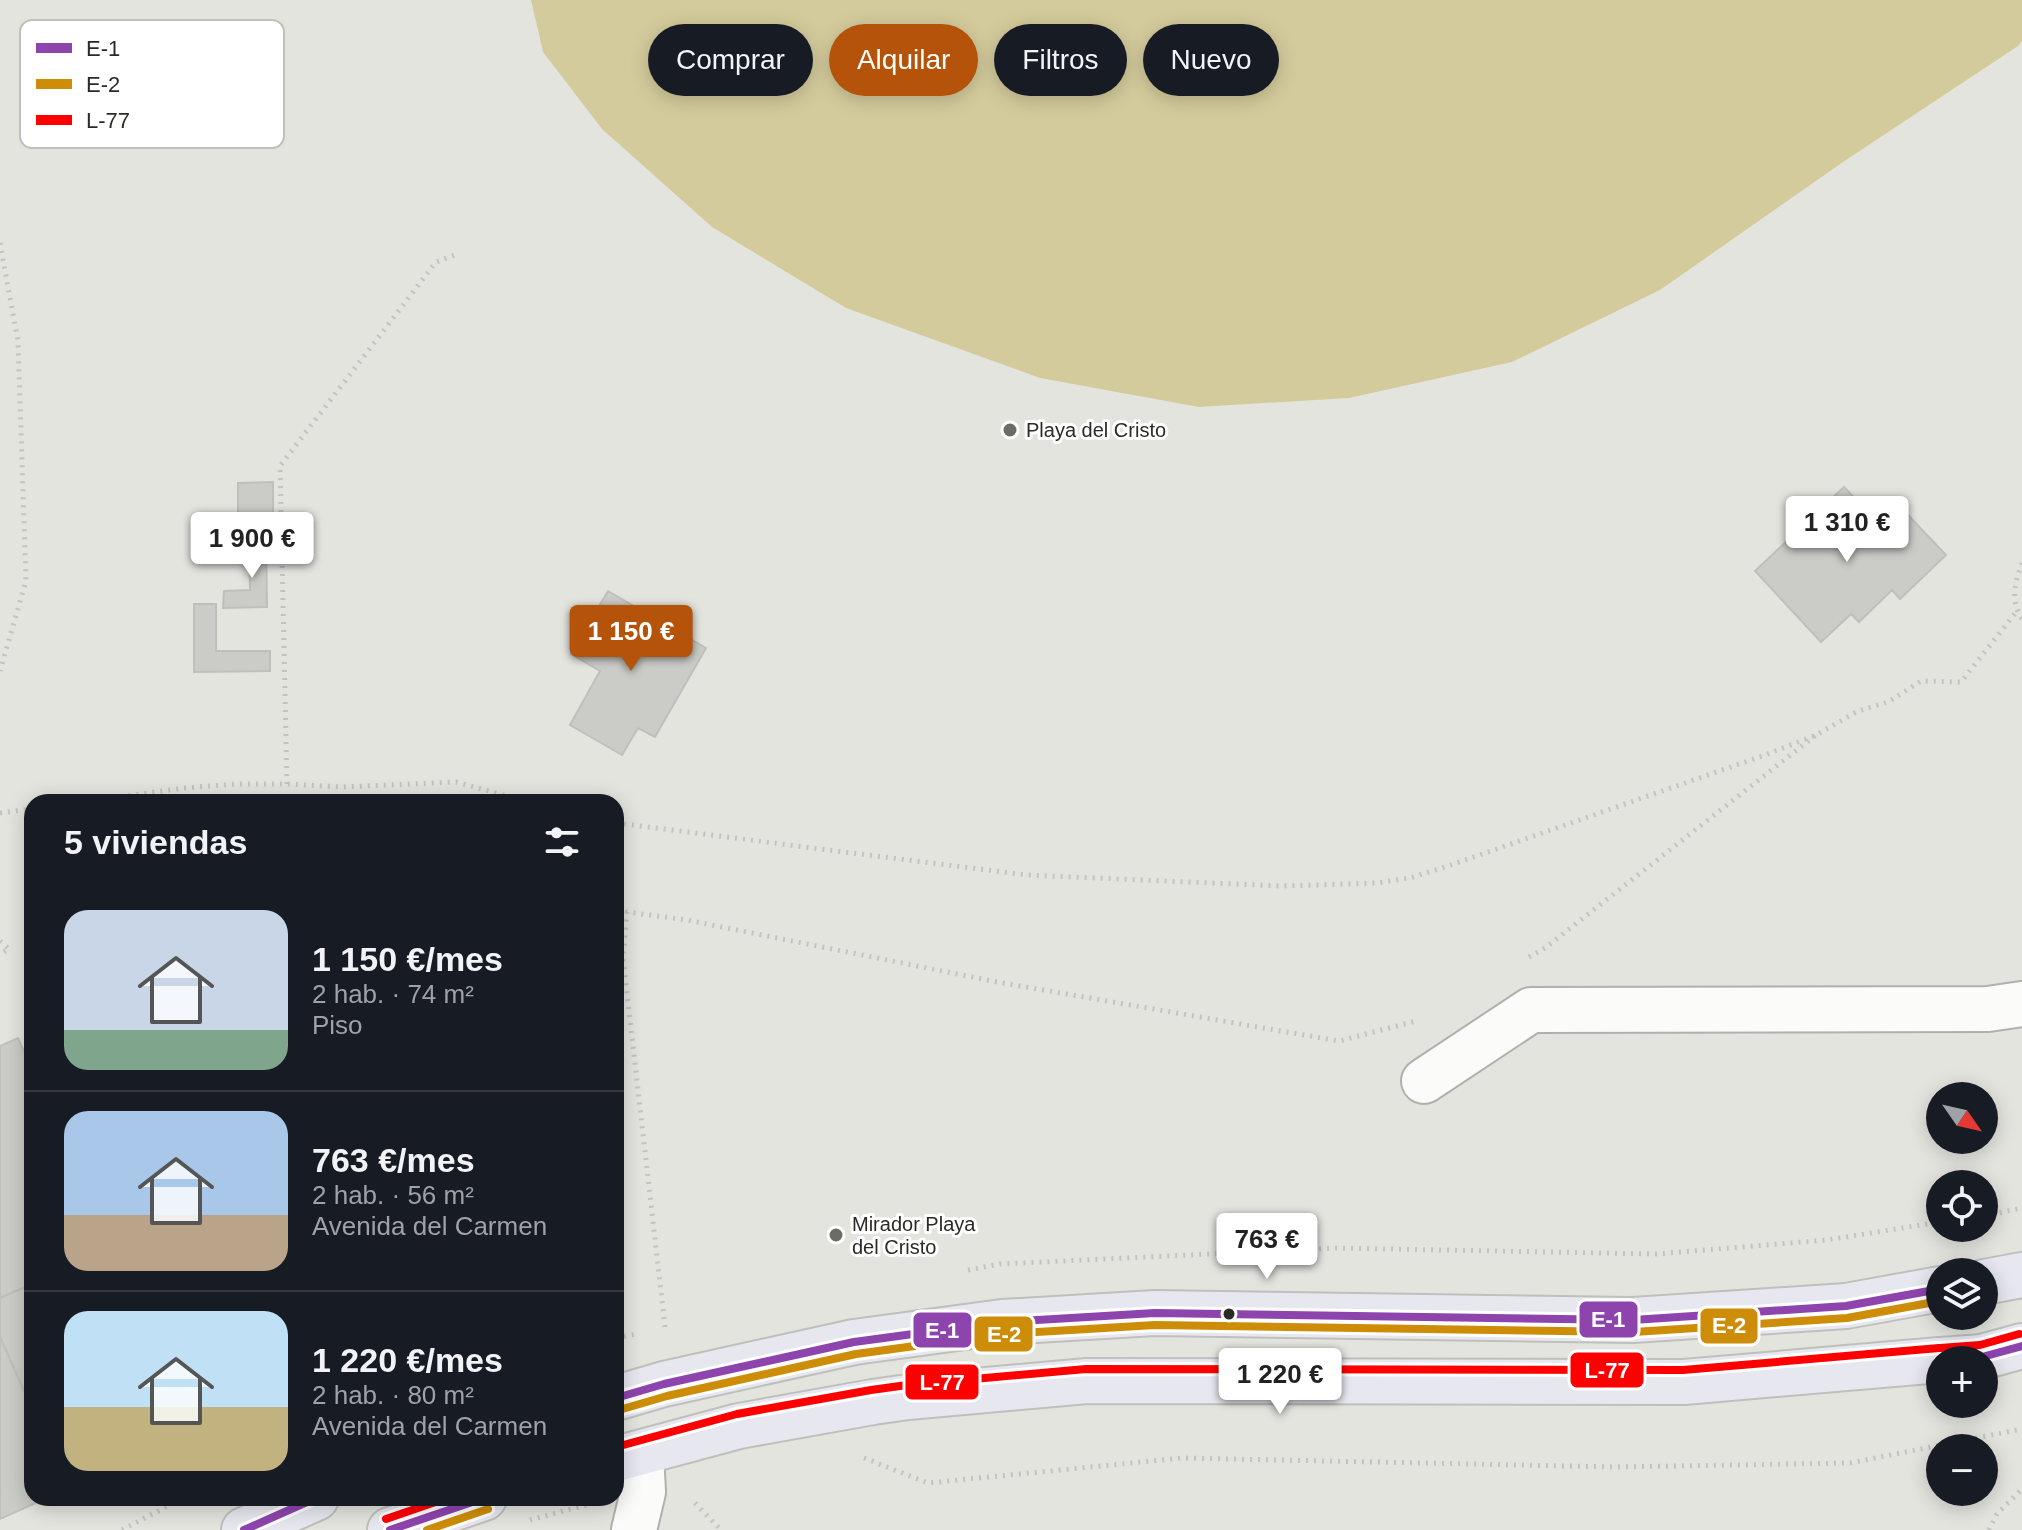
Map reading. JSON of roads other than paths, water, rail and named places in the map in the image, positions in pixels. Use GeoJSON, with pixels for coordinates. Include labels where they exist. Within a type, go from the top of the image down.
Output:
{"type":"FeatureCollection","features":[{"type":"Feature","properties":{"kind":"main road"},"geometry":{"type":"LineString","coordinates":[[1998,1279],[2022,1275]]}},
{"type":"Feature","properties":{"kind":"main road"},"geometry":{"type":"LineString","coordinates":[[624,1396],[854,1342],[1002,1322],[1155,1313],[1633,1320],[1846,1306],[1926,1292]]}},
{"type":"Feature","properties":{"kind":"main road"},"geometry":{"type":"LineString","coordinates":[[1998,1353],[2022,1346]]}},
{"type":"Feature","properties":{"kind":"main road"},"geometry":{"type":"LineString","coordinates":[[628,1456],[739,1426],[873,1402],[1087,1381],[1684,1382],[1926,1361]]}},
{"type":"Feature","properties":{"kind":"main road"},"geometry":{"type":"LineString","coordinates":[[244,1530],[298,1506]]}},
{"type":"Feature","properties":{"kind":"main road"},"geometry":{"type":"LineString","coordinates":[[390,1530],[460,1506]]}},
{"type":"Feature","properties":{"kind":"street"},"geometry":{"type":"LineString","coordinates":[[1424,1081],[1531,1010],[1988,1009],[2022,1004]]}},
{"type":"Feature","properties":{"kind":"street"},"geometry":{"type":"LineString","coordinates":[[628,1456],[643,1492],[634,1530]]}},
{"type":"Feature","properties":{"kind":"place","name":"Playa del Cristo"},"geometry":{"type":"Point","coordinates":[1010,430]}},
{"type":"Feature","properties":{"kind":"place","name":"Mirador Playa del Cristo"},"geometry":{"type":"Point","coordinates":[836,1235]}}]}
